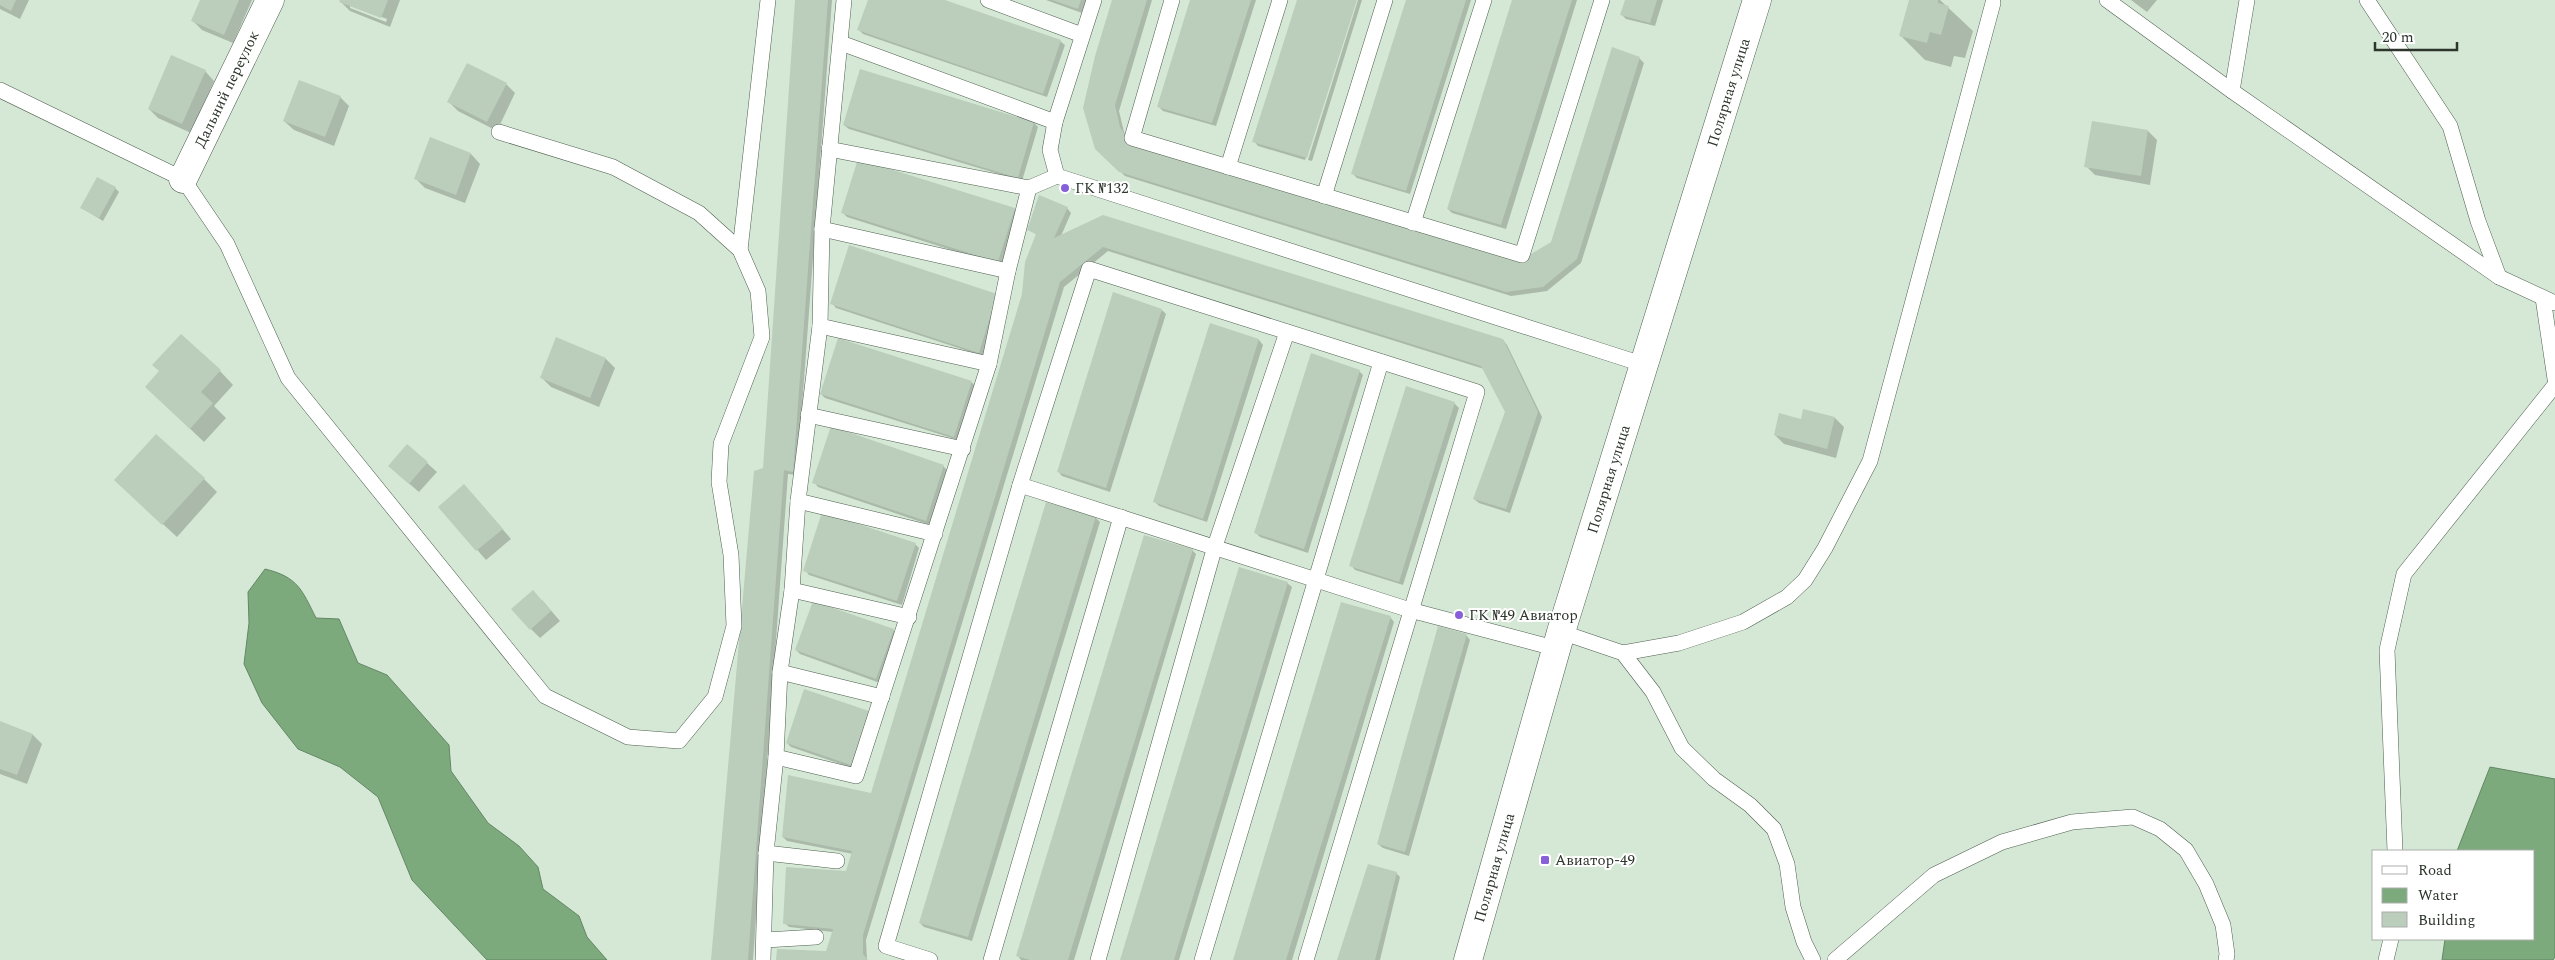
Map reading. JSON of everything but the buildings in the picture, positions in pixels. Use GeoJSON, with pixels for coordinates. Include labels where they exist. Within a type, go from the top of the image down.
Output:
{"type":"FeatureCollection","features":[{"type":"Feature","properties":{"kind":"main road","name":"Дальний переулок"},"geometry":{"type":"LineString","coordinates":[[183,179],[270,0]]}},
{"type":"Feature","properties":{"kind":"main road","name":"Полярная улица"},"geometry":{"type":"LineString","coordinates":[[1468,960],[1560,640],[1756,0]]}},
{"type":"Feature","properties":{"kind":"lane"},"geometry":{"type":"LineString","coordinates":[[740,250],[768,0]]}},
{"type":"Feature","properties":{"kind":"lane"},"geometry":{"type":"LineString","coordinates":[[763,960],[766,852],[776,758],[780,672],[792,590],[798,501],[820,326],[822,230],[844,0]]}},
{"type":"Feature","properties":{"kind":"lane"},"geometry":{"type":"LineString","coordinates":[[988,0],[1082,34]]}},
{"type":"Feature","properties":{"kind":"lane"},"geometry":{"type":"LineString","coordinates":[[1057,176],[1050,150],[1054,122],[1094,0]]}},
{"type":"Feature","properties":{"kind":"lane"},"geometry":{"type":"LineString","coordinates":[[1172,0],[1132,138],[1522,255],[1602,0]]}},
{"type":"Feature","properties":{"kind":"lane"},"geometry":{"type":"LineString","coordinates":[[1228,167],[1280,0]]}},
{"type":"Feature","properties":{"kind":"lane"},"geometry":{"type":"LineString","coordinates":[[1324,196],[1385,0]]}},
{"type":"Feature","properties":{"kind":"lane"},"geometry":{"type":"LineString","coordinates":[[1413,222],[1484,0]]}},
{"type":"Feature","properties":{"kind":"lane"},"geometry":{"type":"LineString","coordinates":[[2107,0],[2232,91],[2499,277],[2549,301],[2555,379]]}},
{"type":"Feature","properties":{"kind":"lane"},"geometry":{"type":"LineString","coordinates":[[2232,91],[2247,0]]}},
{"type":"Feature","properties":{"kind":"lane"},"geometry":{"type":"LineString","coordinates":[[2367,0],[2450,126],[2478,221],[2499,277]]}},
{"type":"Feature","properties":{"kind":"lane"},"geometry":{"type":"LineString","coordinates":[[1020,485],[1410,610],[1623,653],[1679,643],[1743,622],[1788,597],[1805,580],[1825,548],[1870,461],[1993,3]]}},
{"type":"Feature","properties":{"kind":"lane"},"geometry":{"type":"LineString","coordinates":[[841,43],[1054,122]]}},
{"type":"Feature","properties":{"kind":"lane"},"geometry":{"type":"LineString","coordinates":[[0,90],[183,179],[227,244],[288,378],[545,696],[628,737],[679,741],[715,697],[734,626],[731,555],[719,482],[721,444],[762,337],[758,291],[740,250],[699,213],[613,167],[499,132]]}},
{"type":"Feature","properties":{"kind":"lane"},"geometry":{"type":"LineString","coordinates":[[829,149],[1030,188],[1057,176],[1645,366]]}},
{"type":"Feature","properties":{"kind":"lane"},"geometry":{"type":"LineString","coordinates":[[776,758],[856,776],[909,617],[989,364],[1008,271],[1030,188]]}},
{"type":"Feature","properties":{"kind":"lane"},"geometry":{"type":"LineString","coordinates":[[822,230],[1008,271]]}},
{"type":"Feature","properties":{"kind":"lane"},"geometry":{"type":"LineString","coordinates":[[930,960],[886,946],[1020,485],[1089,269],[1476,392],[1306,960]]}},
{"type":"Feature","properties":{"kind":"lane"},"geometry":{"type":"LineString","coordinates":[[820,326],[989,364]]}},
{"type":"Feature","properties":{"kind":"lane"},"geometry":{"type":"LineString","coordinates":[[1098,960],[1215,546],[1287,332]]}},
{"type":"Feature","properties":{"kind":"lane"},"geometry":{"type":"LineString","coordinates":[[1202,960],[1381,362]]}},
{"type":"Feature","properties":{"kind":"lane"},"geometry":{"type":"LineString","coordinates":[[2395,850],[2387,650],[2404,574],[2555,385]]}},
{"type":"Feature","properties":{"kind":"lane"},"geometry":{"type":"LineString","coordinates":[[808,415],[963,449]]}},
{"type":"Feature","properties":{"kind":"lane"},"geometry":{"type":"LineString","coordinates":[[798,501],[935,534]]}},
{"type":"Feature","properties":{"kind":"lane"},"geometry":{"type":"LineString","coordinates":[[991,960],[1121,517]]}},
{"type":"Feature","properties":{"kind":"lane"},"geometry":{"type":"LineString","coordinates":[[792,590],[909,617]]}},
{"type":"Feature","properties":{"kind":"lane"},"geometry":{"type":"LineString","coordinates":[[1623,653],[1653,692],[1682,748],[1714,779],[1750,805],[1774,829],[1787,864],[1793,907],[1804,942],[1813,960]]}},
{"type":"Feature","properties":{"kind":"lane"},"geometry":{"type":"LineString","coordinates":[[780,672],[882,697]]}},
{"type":"Feature","properties":{"kind":"lane"},"geometry":{"type":"LineString","coordinates":[[1835,960],[1934,875],[2002,842],[2072,822],[2133,817],[2160,829],[2186,850],[2206,884],[2223,924],[2226,960]]}},
{"type":"Feature","properties":{"kind":"lane"},"geometry":{"type":"LineString","coordinates":[[766,852],[837,861]]}},
{"type":"Feature","properties":{"kind":"lane"},"geometry":{"type":"LineString","coordinates":[[765,940],[816,937]]}},
{"type":"Feature","properties":{"kind":"lane"},"geometry":{"type":"LineString","coordinates":[[2386,960],[2391,940]]}},
{"type":"Feature","properties":{"kind":"water"},"geometry":{"type":"Polygon","coordinates":[[[265,569],[285,576],[298,586],[316,618],[339,619],[358,663],[387,675],[449,745],[451,771],[488,823],[519,846],[538,867],[543,889],[579,916],[587,937],[607,960],[487,960],[412,880],[378,797],[340,767],[298,749],[262,703],[244,664],[249,623],[248,592],[265,569]]]}},
{"type":"Feature","properties":{"kind":"water"},"geometry":{"type":"Polygon","coordinates":[[[2490,767],[2555,779],[2555,957],[2553,960],[2442,960],[2445,940],[2535,940],[2535,850],[2457,850],[2490,767]]]}},
{"type":"Feature","properties":{"kind":"place","name":"ГК №132"},"geometry":{"type":"Point","coordinates":[1065,188]}},
{"type":"Feature","properties":{"kind":"place","name":"ГК №49 Авиатор"},"geometry":{"type":"Point","coordinates":[1459,615]}},
{"type":"Feature","properties":{"kind":"place","name":"Авиатор-49"},"geometry":{"type":"Point","coordinates":[1545,860]}}]}
